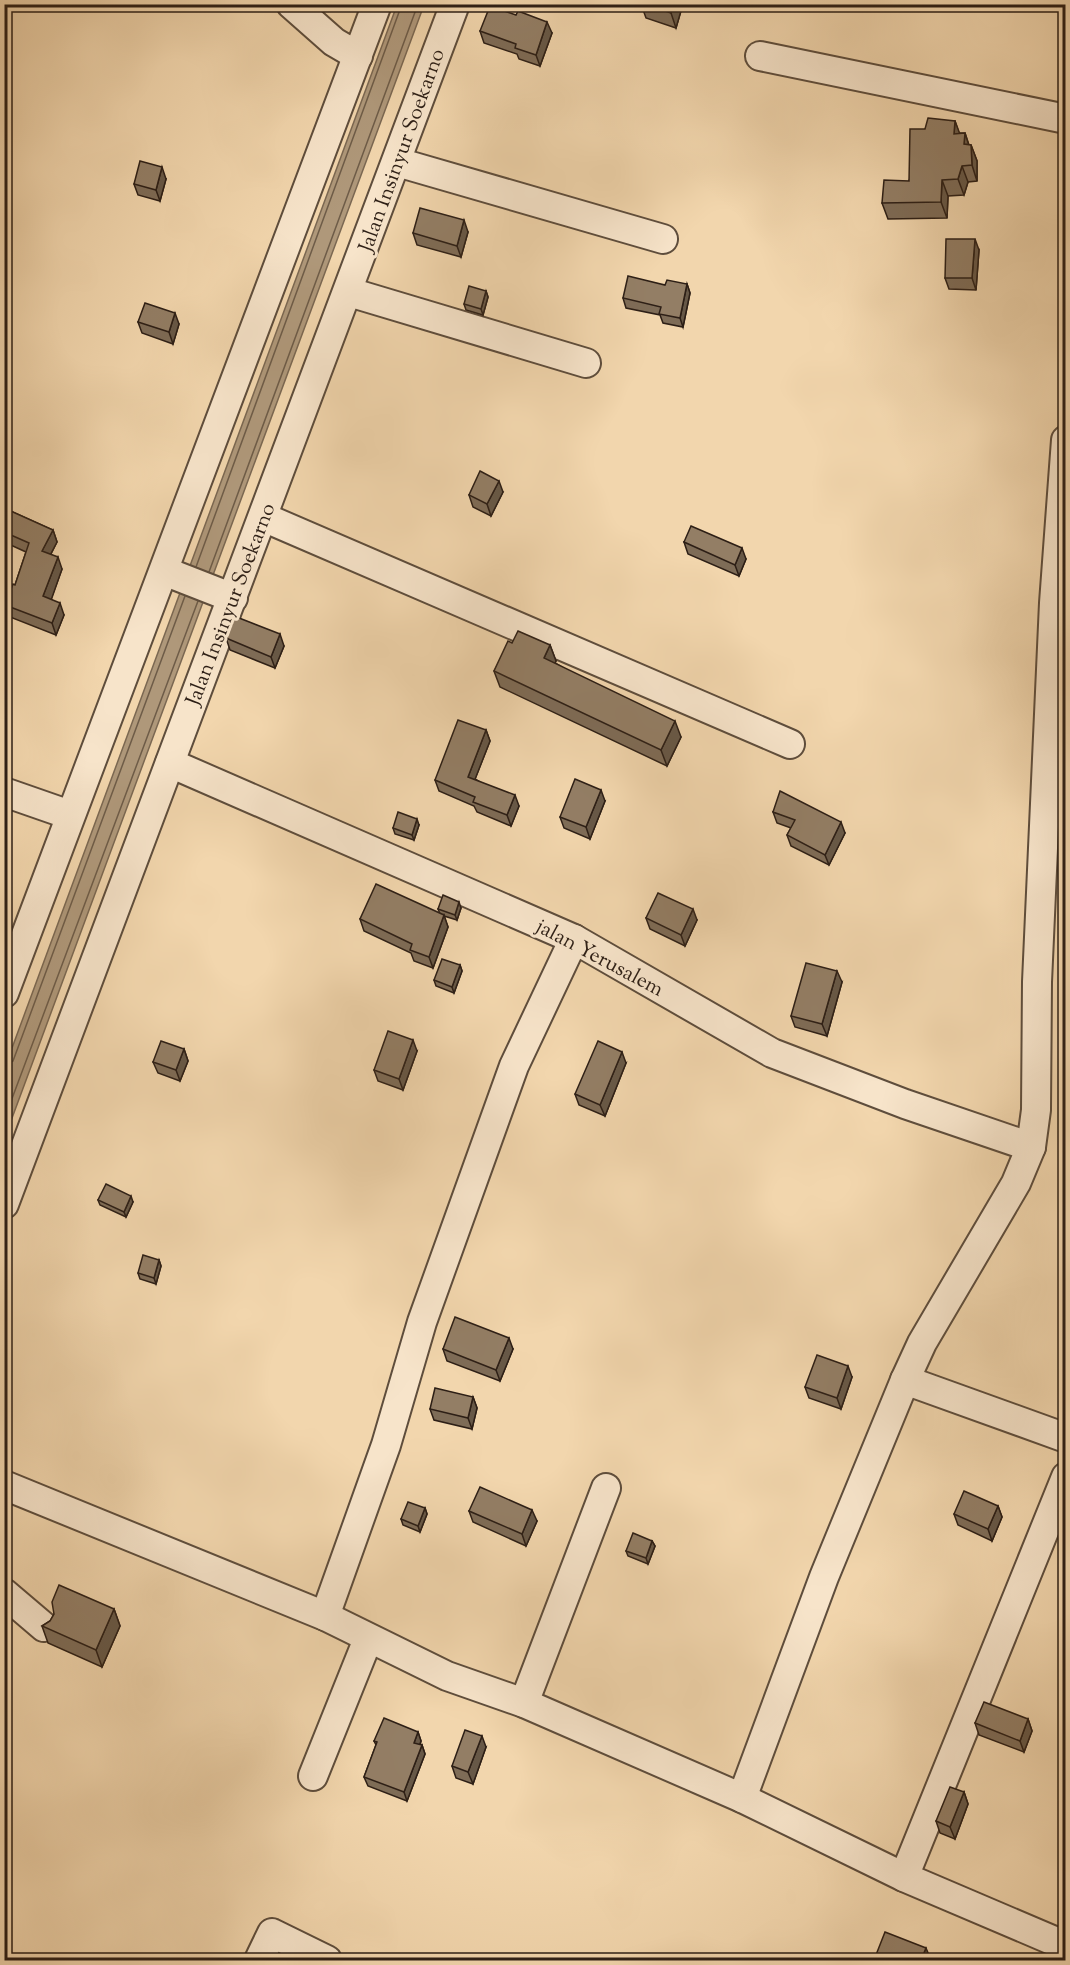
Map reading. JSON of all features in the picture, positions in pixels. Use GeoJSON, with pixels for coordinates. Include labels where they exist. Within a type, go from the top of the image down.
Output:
{"type":"FeatureCollection","features":[{"type":"Feature","properties":{"kind":"street"},"geometry":{"type":"LineString","coordinates":[[291,4],[334,42],[358,56]]}},
{"type":"Feature","properties":{"kind":"street","name":"Jalan Insinyur Soekarno"},"geometry":{"type":"LineString","coordinates":[[4,1204],[170,763],[198,584],[358,56],[377,4]]}},
{"type":"Feature","properties":{"kind":"street","name":"Jalan Insinyur Soekarno"},"geometry":{"type":"LineString","coordinates":[[4,993],[70,815],[198,584],[263,517],[455,4]]}},
{"type":"Feature","properties":{"kind":"street"},"geometry":{"type":"LineString","coordinates":[[760,56],[1065,119]]}},
{"type":"Feature","properties":{"kind":"street"},"geometry":{"type":"LineString","coordinates":[[397,162],[663,239]]}},
{"type":"Feature","properties":{"kind":"street"},"geometry":{"type":"LineString","coordinates":[[349,291],[586,363]]}},
{"type":"Feature","properties":{"kind":"street"},"geometry":{"type":"LineString","coordinates":[[742,1798],[824,1577],[905,1380],[922,1343],[1016,1183],[1031,1147],[1036,1110],[1037,982],[1057,726],[1054,591],[1065,440]]}},
{"type":"Feature","properties":{"kind":"street"},"geometry":{"type":"LineString","coordinates":[[263,517],[790,744]]}},
{"type":"Feature","properties":{"kind":"street","name":"jalan Yerusalem"},"geometry":{"type":"LineString","coordinates":[[170,763],[574,939],[772,1053],[905,1104],[1031,1147]]}},
{"type":"Feature","properties":{"kind":"street"},"geometry":{"type":"LineString","coordinates":[[4,792],[70,815]]}},
{"type":"Feature","properties":{"kind":"street"},"geometry":{"type":"LineString","coordinates":[[325,1616],[386,1444],[422,1322],[514,1066],[574,939]]}},
{"type":"Feature","properties":{"kind":"street"},"geometry":{"type":"LineString","coordinates":[[905,1380],[1065,1438]]}},
{"type":"Feature","properties":{"kind":"street"},"geometry":{"type":"LineString","coordinates":[[904,1877],[1065,1477]]}},
{"type":"Feature","properties":{"kind":"street"},"geometry":{"type":"LineString","coordinates":[[4,1485],[325,1616],[447,1676],[524,1703],[742,1798],[904,1877],[1065,1946]]}},
{"type":"Feature","properties":{"kind":"street"},"geometry":{"type":"LineString","coordinates":[[524,1703],[606,1488]]}},
{"type":"Feature","properties":{"kind":"street"},"geometry":{"type":"LineString","coordinates":[[4,1593],[44,1627]]}},
{"type":"Feature","properties":{"kind":"street"},"geometry":{"type":"LineString","coordinates":[[313,1776],[368,1639]]}},
{"type":"Feature","properties":{"kind":"street"},"geometry":{"type":"LineString","coordinates":[[259,1960],[272,1933],[327,1960]]}},
{"type":"Feature","properties":{"kind":"water"},"geometry":{"type":"Polygon","coordinates":[[[397,5],[424,5],[5,1137],[5,1067],[397,5]]]}},
{"type":"Feature","properties":{"kind":"building"},"geometry":{"type":"Polygon","coordinates":[[[645,4],[673,4],[671,13],[645,4]]]}},
{"type":"Feature","properties":{"kind":"building"},"geometry":{"type":"Polygon","coordinates":[[[490,6],[516,15],[518,11],[547,22],[536,55],[515,48],[516,44],[480,31],[490,6]]]}},
{"type":"Feature","properties":{"kind":"building"},"geometry":{"type":"Polygon","coordinates":[[[928,118],[955,121],[954,134],[965,133],[964,144],[971,145],[972,165],[962,166],[958,179],[942,180],[941,202],[882,203],[884,180],[909,181],[910,129],[925,129],[928,118]]]}},
{"type":"Feature","properties":{"kind":"building"},"geometry":{"type":"Polygon","coordinates":[[[140,161],[162,167],[156,190],[134,184],[140,161]]]}},
{"type":"Feature","properties":{"kind":"building"},"geometry":{"type":"Polygon","coordinates":[[[420,208],[464,220],[457,246],[413,233],[420,208]]]}},
{"type":"Feature","properties":{"kind":"building"},"geometry":{"type":"Polygon","coordinates":[[[946,239],[975,239],[972,278],[945,278],[946,239]]]}},
{"type":"Feature","properties":{"kind":"building"},"geometry":{"type":"Polygon","coordinates":[[[628,276],[665,285],[667,280],[687,284],[680,318],[659,314],[661,307],[623,298],[628,276]]]}},
{"type":"Feature","properties":{"kind":"building"},"geometry":{"type":"Polygon","coordinates":[[[469,286],[486,291],[481,309],[464,304],[469,286]]]}},
{"type":"Feature","properties":{"kind":"building"},"geometry":{"type":"Polygon","coordinates":[[[145,303],[175,313],[169,332],[138,322],[145,303]]]}},
{"type":"Feature","properties":{"kind":"building"},"geometry":{"type":"Polygon","coordinates":[[[480,471],[499,481],[487,504],[469,495],[480,471]]]}},
{"type":"Feature","properties":{"kind":"building"},"geometry":{"type":"Polygon","coordinates":[[[4,508],[53,530],[42,551],[58,557],[43,596],[60,603],[52,623],[5,605],[13,584],[15,585],[29,543],[4,532],[4,508]]]}},
{"type":"Feature","properties":{"kind":"building"},"geometry":{"type":"Polygon","coordinates":[[[691,526],[742,548],[735,565],[684,542],[691,526]]]}},
{"type":"Feature","properties":{"kind":"building"},"geometry":{"type":"Polygon","coordinates":[[[234,616],[280,634],[271,657],[226,638],[234,616]]]}},
{"type":"Feature","properties":{"kind":"building"},"geometry":{"type":"Polygon","coordinates":[[[518,631],[550,645],[544,658],[675,721],[661,750],[494,671],[508,641],[512,643],[518,631]]]}},
{"type":"Feature","properties":{"kind":"building"},"geometry":{"type":"Polygon","coordinates":[[[458,720],[486,730],[468,777],[515,795],[507,815],[473,802],[475,797],[435,780],[458,720]]]}},
{"type":"Feature","properties":{"kind":"building"},"geometry":{"type":"Polygon","coordinates":[[[575,779],[601,790],[586,827],[560,817],[575,779]]]}},
{"type":"Feature","properties":{"kind":"building"},"geometry":{"type":"Polygon","coordinates":[[[780,791],[841,822],[825,855],[787,835],[795,820],[773,812],[780,791]]]}},
{"type":"Feature","properties":{"kind":"building"},"geometry":{"type":"Polygon","coordinates":[[[398,812],[417,819],[412,835],[393,828],[398,812]]]}},
{"type":"Feature","properties":{"kind":"building"},"geometry":{"type":"Polygon","coordinates":[[[376,884],[444,915],[429,957],[410,950],[412,944],[360,919],[376,884]]]}},
{"type":"Feature","properties":{"kind":"building"},"geometry":{"type":"Polygon","coordinates":[[[658,893],[693,909],[681,935],[646,918],[658,893]]]}},
{"type":"Feature","properties":{"kind":"building"},"geometry":{"type":"Polygon","coordinates":[[[443,895],[459,902],[455,915],[438,909],[443,895]]]}},
{"type":"Feature","properties":{"kind":"building"},"geometry":{"type":"Polygon","coordinates":[[[442,959],[460,965],[452,987],[434,980],[442,959]]]}},
{"type":"Feature","properties":{"kind":"building"},"geometry":{"type":"Polygon","coordinates":[[[806,963],[837,971],[822,1024],[791,1016],[806,963]]]}},
{"type":"Feature","properties":{"kind":"building"},"geometry":{"type":"Polygon","coordinates":[[[388,1031],[413,1040],[399,1079],[374,1070],[388,1031]]]}},
{"type":"Feature","properties":{"kind":"building"},"geometry":{"type":"Polygon","coordinates":[[[161,1041],[184,1049],[176,1070],[153,1062],[161,1041]]]}},
{"type":"Feature","properties":{"kind":"building"},"geometry":{"type":"Polygon","coordinates":[[[598,1041],[622,1052],[600,1105],[575,1094],[598,1041]]]}},
{"type":"Feature","properties":{"kind":"building"},"geometry":{"type":"Polygon","coordinates":[[[106,1184],[131,1196],[124,1212],[98,1200],[106,1184]]]}},
{"type":"Feature","properties":{"kind":"building"},"geometry":{"type":"Polygon","coordinates":[[[143,1255],[159,1260],[154,1278],[138,1273],[143,1255]]]}},
{"type":"Feature","properties":{"kind":"building"},"geometry":{"type":"Polygon","coordinates":[[[455,1317],[509,1338],[496,1370],[443,1349],[455,1317]]]}},
{"type":"Feature","properties":{"kind":"building"},"geometry":{"type":"Polygon","coordinates":[[[817,1355],[848,1366],[837,1398],[805,1387],[817,1355]]]}},
{"type":"Feature","properties":{"kind":"building"},"geometry":{"type":"Polygon","coordinates":[[[435,1388],[473,1397],[468,1418],[430,1409],[435,1388]]]}},
{"type":"Feature","properties":{"kind":"building"},"geometry":{"type":"Polygon","coordinates":[[[480,1487],[532,1510],[522,1534],[469,1511],[480,1487]]]}},
{"type":"Feature","properties":{"kind":"building"},"geometry":{"type":"Polygon","coordinates":[[[964,1491],[998,1506],[988,1529],[954,1514],[964,1491]]]}},
{"type":"Feature","properties":{"kind":"building"},"geometry":{"type":"Polygon","coordinates":[[[408,1502],[425,1508],[418,1526],[401,1519],[408,1502]]]}},
{"type":"Feature","properties":{"kind":"building"},"geometry":{"type":"Polygon","coordinates":[[[633,1533],[652,1541],[646,1558],[626,1551],[633,1533]]]}},
{"type":"Feature","properties":{"kind":"building"},"geometry":{"type":"Polygon","coordinates":[[[59,1585],[114,1609],[96,1650],[42,1626],[50,1621],[54,1614],[52,1602],[59,1585]]]}},
{"type":"Feature","properties":{"kind":"building"},"geometry":{"type":"Polygon","coordinates":[[[984,1702],[1028,1719],[1020,1741],[975,1723],[984,1702]]]}},
{"type":"Feature","properties":{"kind":"building"},"geometry":{"type":"Polygon","coordinates":[[[384,1718],[418,1732],[414,1743],[422,1745],[404,1792],[364,1777],[377,1742],[374,1741],[384,1718]]]}},
{"type":"Feature","properties":{"kind":"building"},"geometry":{"type":"Polygon","coordinates":[[[465,1730],[482,1736],[468,1772],[452,1766],[465,1730]]]}},
{"type":"Feature","properties":{"kind":"building"},"geometry":{"type":"Polygon","coordinates":[[[950,1787],[964,1792],[950,1827],[936,1821],[950,1787]]]}},
{"type":"Feature","properties":{"kind":"building"},"geometry":{"type":"Polygon","coordinates":[[[885,1932],[926,1948],[921,1960],[874,1960],[885,1932]]]}}]}
